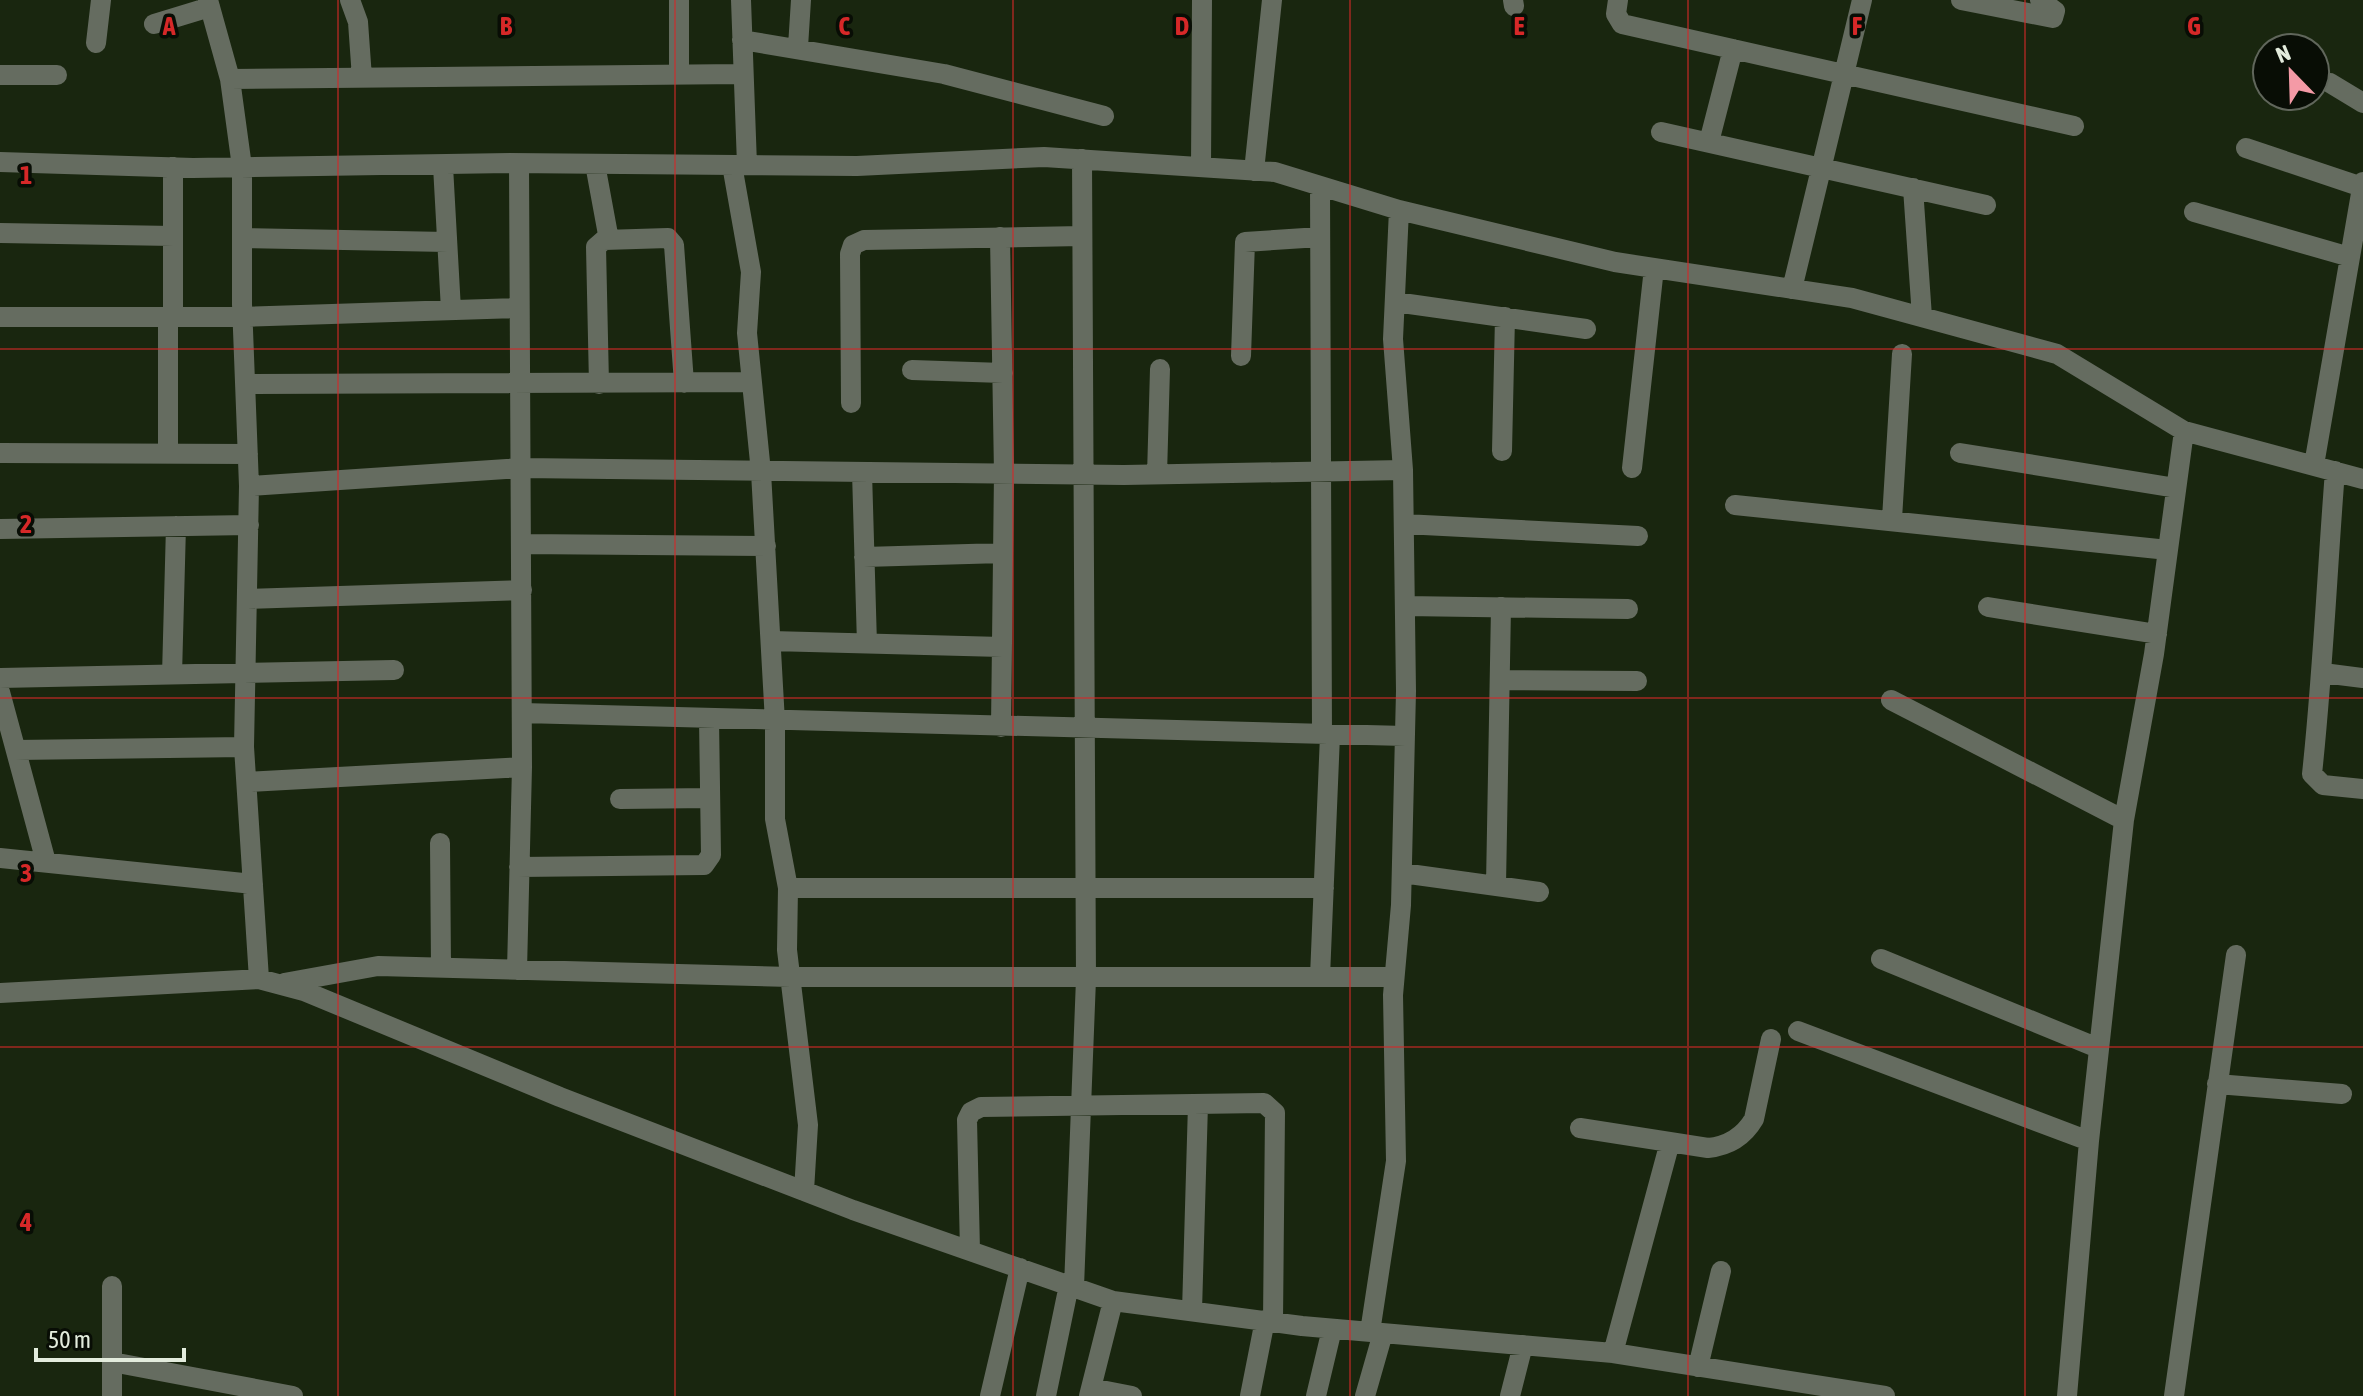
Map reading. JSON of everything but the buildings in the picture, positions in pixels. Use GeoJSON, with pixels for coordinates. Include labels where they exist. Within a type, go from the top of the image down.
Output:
{"type":"FeatureCollection","features":[{"type":"Feature","properties":{"kind":"street"},"geometry":{"type":"LineString","coordinates":[[96,43],[101,0]]}},
{"type":"Feature","properties":{"kind":"street"},"geometry":{"type":"LineString","coordinates":[[350,0],[358,22],[362,78]]}},
{"type":"Feature","properties":{"kind":"street"},"geometry":{"type":"LineString","coordinates":[[679,0],[679,75]]}},
{"type":"Feature","properties":{"kind":"street"},"geometry":{"type":"LineString","coordinates":[[741,0],[740,165],[751,272],[747,333],[750,382],[759,425],[766,546],[775,722],[775,819],[788,888],[787,950],[808,1125],[804,1191]]}},
{"type":"Feature","properties":{"kind":"street"},"geometry":{"type":"LineString","coordinates":[[798,47],[801,0]]}},
{"type":"Feature","properties":{"kind":"street"},"geometry":{"type":"LineString","coordinates":[[1201,167],[1202,0]]}},
{"type":"Feature","properties":{"kind":"street"},"geometry":{"type":"LineString","coordinates":[[1254,171],[1272,0]]}},
{"type":"Feature","properties":{"kind":"street"},"geometry":{"type":"LineString","coordinates":[[1618,0],[1616,14],[1622,24],[2074,126]]}},
{"type":"Feature","properties":{"kind":"street"},"geometry":{"type":"LineString","coordinates":[[1792,289],[1862,0]]}},
{"type":"Feature","properties":{"kind":"street"},"geometry":{"type":"LineString","coordinates":[[1961,0],[2053,18],[2055,11],[2044,1]]}},
{"type":"Feature","properties":{"kind":"street"},"geometry":{"type":"LineString","coordinates":[[154,24],[209,3],[230,79],[242,167],[242,317],[249,486],[244,747],[259,979]]}},
{"type":"Feature","properties":{"kind":"street"},"geometry":{"type":"LineString","coordinates":[[742,40],[944,74],[1104,116]]}},
{"type":"Feature","properties":{"kind":"street"},"geometry":{"type":"LineString","coordinates":[[1709,142],[1733,49]]}},
{"type":"Feature","properties":{"kind":"street"},"geometry":{"type":"LineString","coordinates":[[230,79],[742,74]]}},
{"type":"Feature","properties":{"kind":"street"},"geometry":{"type":"LineString","coordinates":[[0,75],[57,75]]}},
{"type":"Feature","properties":{"kind":"street"},"geometry":{"type":"LineString","coordinates":[[2331,84],[2363,103]]}},
{"type":"Feature","properties":{"kind":"street"},"geometry":{"type":"LineString","coordinates":[[1661,132],[1986,205]]}},
{"type":"Feature","properties":{"kind":"street"},"geometry":{"type":"LineString","coordinates":[[2246,148],[2363,185],[2314,465]]}},
{"type":"Feature","properties":{"kind":"street"},"geometry":{"type":"LineString","coordinates":[[0,162],[173,167],[519,164],[857,166],[1044,157],[1275,172],[1399,210],[1615,262],[1852,298],[2057,354],[2184,431],[2363,479]]}},
{"type":"Feature","properties":{"kind":"street"},"geometry":{"type":"LineString","coordinates":[[1046,1396],[1072,1286],[1086,979],[1082,159]]}},
{"type":"Feature","properties":{"kind":"street"},"geometry":{"type":"LineString","coordinates":[[517,970],[522,767],[519,164]]}},
{"type":"Feature","properties":{"kind":"street"},"geometry":{"type":"LineString","coordinates":[[595,164],[609,240]]}},
{"type":"Feature","properties":{"kind":"street"},"geometry":{"type":"LineString","coordinates":[[443,166],[451,310]]}},
{"type":"Feature","properties":{"kind":"street"},"geometry":{"type":"LineString","coordinates":[[168,454],[173,167]]}},
{"type":"Feature","properties":{"kind":"street"},"geometry":{"type":"LineString","coordinates":[[1320,186],[1320,472],[1326,734],[1320,977]]}},
{"type":"Feature","properties":{"kind":"street"},"geometry":{"type":"LineString","coordinates":[[1913,188],[1922,317]]}},
{"type":"Feature","properties":{"kind":"street"},"geometry":{"type":"LineString","coordinates":[[1365,1396],[1377,1332],[1396,1161],[1394,977],[1402,873],[1405,736],[1403,470],[1393,339],[1399,210]]}},
{"type":"Feature","properties":{"kind":"street"},"geometry":{"type":"LineString","coordinates":[[2194,212],[2350,257]]}},
{"type":"Feature","properties":{"kind":"street"},"geometry":{"type":"LineString","coordinates":[[0,233],[173,236]]}},
{"type":"Feature","properties":{"kind":"street"},"geometry":{"type":"LineString","coordinates":[[851,403],[850,254],[853,245],[864,240],[1082,236]]}},
{"type":"Feature","properties":{"kind":"street"},"geometry":{"type":"LineString","coordinates":[[1000,237],[1004,473],[1001,727]]}},
{"type":"Feature","properties":{"kind":"street"},"geometry":{"type":"LineString","coordinates":[[1241,356],[1245,242],[1320,237]]}},
{"type":"Feature","properties":{"kind":"street"},"geometry":{"type":"LineString","coordinates":[[242,238],[447,242]]}},
{"type":"Feature","properties":{"kind":"street"},"geometry":{"type":"LineString","coordinates":[[599,384],[596,247],[599,242],[609,240],[672,240],[684,383]]}},
{"type":"Feature","properties":{"kind":"street"},"geometry":{"type":"LineString","coordinates":[[1632,468],[1654,268]]}},
{"type":"Feature","properties":{"kind":"street"},"geometry":{"type":"LineString","coordinates":[[1395,302],[1586,329]]}},
{"type":"Feature","properties":{"kind":"street"},"geometry":{"type":"LineString","coordinates":[[0,317],[242,317],[519,308]]}},
{"type":"Feature","properties":{"kind":"street"},"geometry":{"type":"LineString","coordinates":[[1502,451],[1505,317]]}},
{"type":"Feature","properties":{"kind":"street"},"geometry":{"type":"LineString","coordinates":[[1892,519],[1902,354]]}},
{"type":"Feature","properties":{"kind":"street"},"geometry":{"type":"LineString","coordinates":[[1157,475],[1160,369]]}},
{"type":"Feature","properties":{"kind":"street"},"geometry":{"type":"LineString","coordinates":[[912,370],[1003,373]]}},
{"type":"Feature","properties":{"kind":"street"},"geometry":{"type":"LineString","coordinates":[[245,384],[750,382]]}},
{"type":"Feature","properties":{"kind":"street"},"geometry":{"type":"LineString","coordinates":[[2067,1396],[2098,1048],[2124,820],[2157,634],[2184,431]]}},
{"type":"Feature","properties":{"kind":"street"},"geometry":{"type":"LineString","coordinates":[[0,453],[248,454]]}},
{"type":"Feature","properties":{"kind":"street"},"geometry":{"type":"LineString","coordinates":[[1960,453],[2176,488]]}},
{"type":"Feature","properties":{"kind":"street"},"geometry":{"type":"LineString","coordinates":[[249,486],[521,468],[1082,475],[1403,470]]}},
{"type":"Feature","properties":{"kind":"street"},"geometry":{"type":"LineString","coordinates":[[2335,471],[2323,673],[2312,774],[2323,785],[2363,789]]}},
{"type":"Feature","properties":{"kind":"street"},"geometry":{"type":"LineString","coordinates":[[862,472],[867,644]]}},
{"type":"Feature","properties":{"kind":"street"},"geometry":{"type":"LineString","coordinates":[[1735,505],[2168,550]]}},
{"type":"Feature","properties":{"kind":"street"},"geometry":{"type":"LineString","coordinates":[[1404,524],[1638,536]]}},
{"type":"Feature","properties":{"kind":"street"},"geometry":{"type":"LineString","coordinates":[[0,529],[249,525]]}},
{"type":"Feature","properties":{"kind":"street"},"geometry":{"type":"LineString","coordinates":[[172,675],[176,526]]}},
{"type":"Feature","properties":{"kind":"street"},"geometry":{"type":"LineString","coordinates":[[521,544],[766,546]]}},
{"type":"Feature","properties":{"kind":"street"},"geometry":{"type":"LineString","coordinates":[[864,557],[1003,553]]}},
{"type":"Feature","properties":{"kind":"street"},"geometry":{"type":"LineString","coordinates":[[247,599],[522,590]]}},
{"type":"Feature","properties":{"kind":"street"},"geometry":{"type":"LineString","coordinates":[[1405,606],[1628,609]]}},
{"type":"Feature","properties":{"kind":"street"},"geometry":{"type":"LineString","coordinates":[[1496,885],[1501,607]]}},
{"type":"Feature","properties":{"kind":"street"},"geometry":{"type":"LineString","coordinates":[[1988,607],[2157,634]]}},
{"type":"Feature","properties":{"kind":"street"},"geometry":{"type":"LineString","coordinates":[[771,641],[1002,647]]}},
{"type":"Feature","properties":{"kind":"street"},"geometry":{"type":"LineString","coordinates":[[0,678],[394,670]]}},
{"type":"Feature","properties":{"kind":"street"},"geometry":{"type":"LineString","coordinates":[[2323,673],[2363,678]]}},
{"type":"Feature","properties":{"kind":"street"},"geometry":{"type":"LineString","coordinates":[[1500,680],[1637,681]]}},
{"type":"Feature","properties":{"kind":"street"},"geometry":{"type":"LineString","coordinates":[[0,692],[46,862]]}},
{"type":"Feature","properties":{"kind":"street"},"geometry":{"type":"LineString","coordinates":[[1891,700],[2124,820]]}},
{"type":"Feature","properties":{"kind":"street"},"geometry":{"type":"LineString","coordinates":[[522,713],[775,722],[1405,736]]}},
{"type":"Feature","properties":{"kind":"street"},"geometry":{"type":"LineString","coordinates":[[519,867],[704,865],[711,855],[709,719]]}},
{"type":"Feature","properties":{"kind":"street"},"geometry":{"type":"LineString","coordinates":[[16,750],[244,747]]}},
{"type":"Feature","properties":{"kind":"street"},"geometry":{"type":"LineString","coordinates":[[247,782],[522,767]]}},
{"type":"Feature","properties":{"kind":"street"},"geometry":{"type":"LineString","coordinates":[[620,799],[710,798]]}},
{"type":"Feature","properties":{"kind":"street"},"geometry":{"type":"LineString","coordinates":[[440,843],[441,967]]}},
{"type":"Feature","properties":{"kind":"street"},"geometry":{"type":"LineString","coordinates":[[0,858],[253,884]]}},
{"type":"Feature","properties":{"kind":"street"},"geometry":{"type":"LineString","coordinates":[[1402,873],[1539,892]]}},
{"type":"Feature","properties":{"kind":"street"},"geometry":{"type":"LineString","coordinates":[[788,888],[1324,888]]}},
{"type":"Feature","properties":{"kind":"street"},"geometry":{"type":"LineString","coordinates":[[2174,1396],[2236,955]]}},
{"type":"Feature","properties":{"kind":"street"},"geometry":{"type":"LineString","coordinates":[[1881,959],[2098,1048]]}},
{"type":"Feature","properties":{"kind":"street"},"geometry":{"type":"LineString","coordinates":[[280,984],[378,966],[791,977],[1394,977]]}},
{"type":"Feature","properties":{"kind":"street"},"geometry":{"type":"LineString","coordinates":[[0,993],[259,979],[280,984],[804,1191],[1113,1301],[1332,1329],[1613,1353],[1831,1392],[1883,1396]]}},
{"type":"Feature","properties":{"kind":"street"},"geometry":{"type":"LineString","coordinates":[[1798,1031],[2089,1141]]}},
{"type":"Feature","properties":{"kind":"street"},"geometry":{"type":"LineString","coordinates":[[1580,1128],[1719,1147],[1748,1129],[1754,1119],[1771,1039]]}},
{"type":"Feature","properties":{"kind":"street"},"geometry":{"type":"LineString","coordinates":[[2217,1084],[2342,1094]]}},
{"type":"Feature","properties":{"kind":"street"},"geometry":{"type":"LineString","coordinates":[[970,1251],[967,1120],[971,1112],[981,1107],[1264,1103],[1275,1113],[1269,1320],[1250,1396]]}},
{"type":"Feature","properties":{"kind":"street"},"geometry":{"type":"LineString","coordinates":[[1192,1311],[1198,1104]]}},
{"type":"Feature","properties":{"kind":"street"},"geometry":{"type":"LineString","coordinates":[[1613,1353],[1670,1142]]}},
{"type":"Feature","properties":{"kind":"street"},"geometry":{"type":"LineString","coordinates":[[990,1396],[1020,1268]]}},
{"type":"Feature","properties":{"kind":"street"},"geometry":{"type":"LineString","coordinates":[[1698,1367],[1721,1271]]}},
{"type":"Feature","properties":{"kind":"street"},"geometry":{"type":"LineString","coordinates":[[112,1286],[112,1396]]}},
{"type":"Feature","properties":{"kind":"street"},"geometry":{"type":"LineString","coordinates":[[1113,1301],[1090,1392],[1132,1396]]}},
{"type":"Feature","properties":{"kind":"street"},"geometry":{"type":"LineString","coordinates":[[1316,1396],[1332,1329]]}},
{"type":"Feature","properties":{"kind":"street"},"geometry":{"type":"LineString","coordinates":[[1510,1396],[1523,1345]]}},
{"type":"Feature","properties":{"kind":"street"},"geometry":{"type":"LineString","coordinates":[[112,1362],[293,1396]]}}]}
